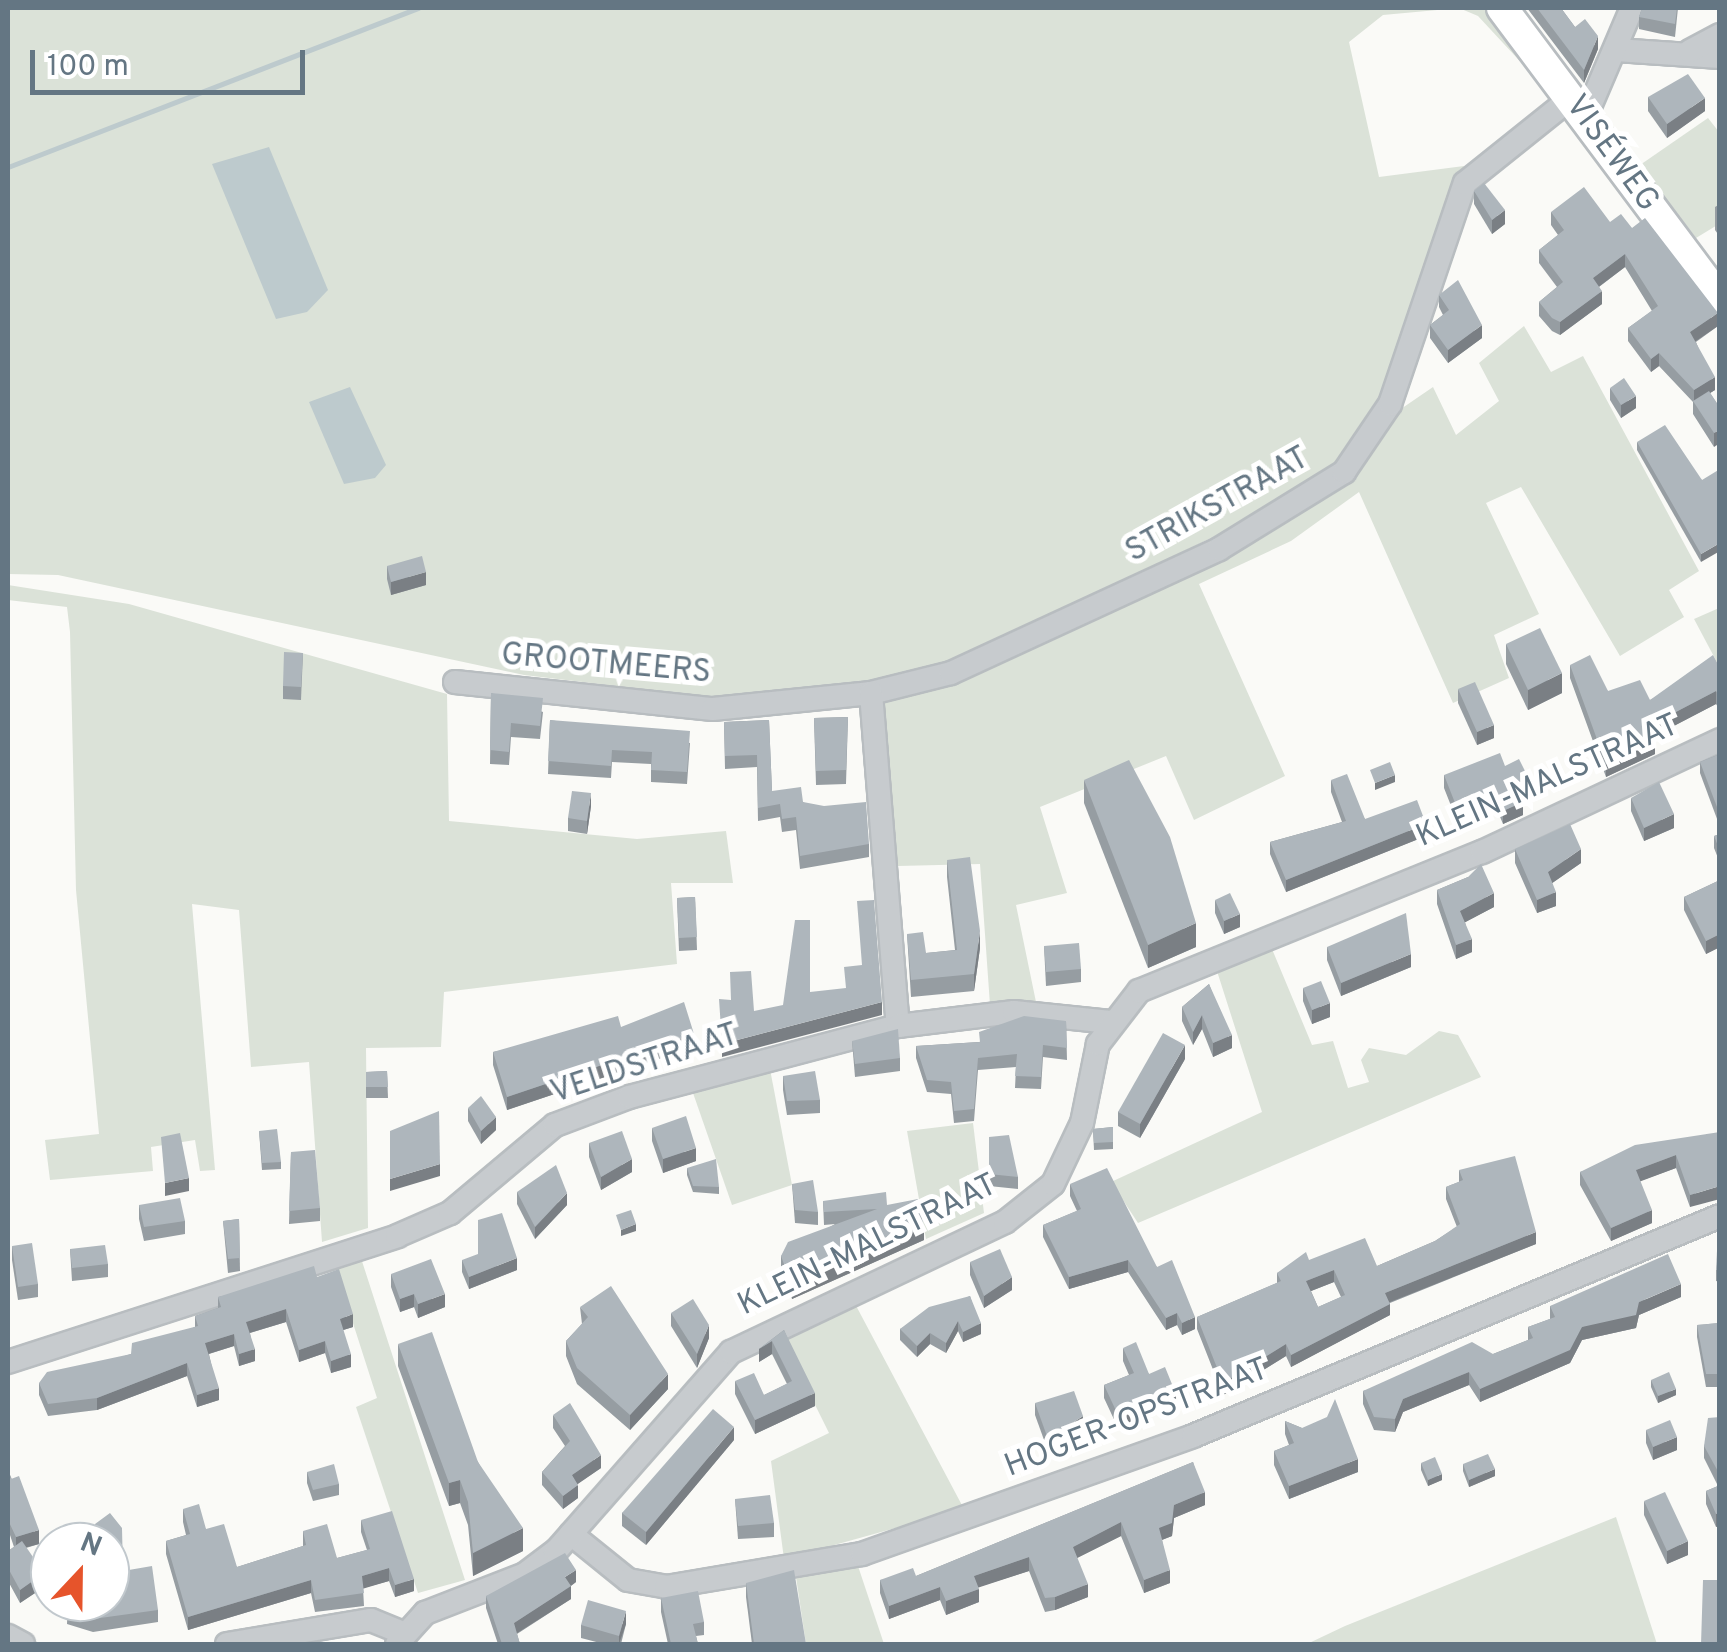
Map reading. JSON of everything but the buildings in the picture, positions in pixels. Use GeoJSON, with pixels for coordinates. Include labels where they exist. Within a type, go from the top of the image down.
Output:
{"type":"FeatureCollection","features":[{"type":"Feature","properties":{"kind":"main road","name":"VISÉWEG"},"geometry":{"type":"LineString","coordinates":[[1502,8],[1720,299]]}},
{"type":"Feature","properties":{"kind":"street"},"geometry":{"type":"LineString","coordinates":[[1578,109],[1616,50],[1632,8]]}},
{"type":"Feature","properties":{"kind":"street"},"geometry":{"type":"LineString","coordinates":[[1690,51],[1720,35]]}},
{"type":"Feature","properties":{"kind":"street"},"geometry":{"type":"LineString","coordinates":[[1616,50],[1690,51],[1720,58]]}},
{"type":"Feature","properties":{"kind":"street","name":"STRIKSTRAAT"},"geometry":{"type":"LineString","coordinates":[[871,693],[950,673],[1219,550],[1344,472],[1390,404],[1464,183],[1578,109]]}},
{"type":"Feature","properties":{"kind":"street","name":"GROOTMEERS"},"geometry":{"type":"LineString","coordinates":[[455,682],[713,709],[871,693]]}},
{"type":"Feature","properties":{"kind":"street"},"geometry":{"type":"LineString","coordinates":[[871,693],[898,1026]]}},
{"type":"Feature","properties":{"kind":"street","name":"KLEIN-MALSTRAAT"},"geometry":{"type":"LineString","coordinates":[[400,1639],[425,1614],[525,1574],[571,1534],[731,1352],[1005,1222],[1052,1184],[1082,1122],[1110,1022],[1161,978],[1482,852],[1720,740]]}},
{"type":"Feature","properties":{"kind":"street","name":"VELDSTRAAT"},"geometry":{"type":"LineString","coordinates":[[8,1362],[397,1236],[450,1212],[555,1125],[629,1097],[898,1026],[1066,1011],[1110,1022]]}},
{"type":"Feature","properties":{"kind":"street","name":"HOGER-OPSTRAAT"},"geometry":{"type":"LineString","coordinates":[[571,1534],[628,1580],[666,1588],[862,1554],[1193,1436],[1720,1216]]}},
{"type":"Feature","properties":{"kind":"street"},"geometry":{"type":"LineString","coordinates":[[228,1644],[372,1620],[400,1639]]}},
{"type":"Feature","properties":{"kind":"street"},"geometry":{"type":"LineString","coordinates":[[8,1636],[22,1644]]}},
{"type":"Feature","properties":{"kind":"shaded area"},"geometry":{"type":"Polygon","coordinates":[[[8,8],[1459,8],[1383,15],[1349,42],[1379,177],[1464,166],[1391,390],[1359,445],[1297,496],[944,668],[864,686],[708,697],[524,675],[58,575],[8,574],[8,8]]]}},
{"type":"Feature","properties":{"kind":"shaded area"},"geometry":{"type":"Polygon","coordinates":[[[1459,8],[1487,8],[1555,99],[1478,16],[1459,8]]]}},
{"type":"Feature","properties":{"kind":"shaded area"},"geometry":{"type":"Polygon","coordinates":[[[1708,118],[1719,132],[1719,224],[1696,238],[1640,165],[1708,118]]]}},
{"type":"Feature","properties":{"kind":"shaded area"},"geometry":{"type":"Polygon","coordinates":[[[269,147],[328,290],[307,312],[276,319],[212,164],[269,147]]]}},
{"type":"Feature","properties":{"kind":"shaded area"},"geometry":{"type":"Polygon","coordinates":[[[1524,326],[1551,372],[1583,356],[1699,571],[1669,590],[1684,617],[1620,656],[1521,487],[1486,503],[1539,614],[1494,635],[1509,678],[1453,703],[1359,492],[1291,541],[1199,584],[1285,776],[1194,820],[1166,756],[1040,807],[1067,893],[1016,905],[1036,1002],[990,1005],[980,864],[898,866],[883,698],[1312,507],[1351,474],[1395,413],[1433,387],[1456,435],[1499,401],[1479,363],[1524,326]]]}},
{"type":"Feature","properties":{"kind":"shaded area"},"geometry":{"type":"Polygon","coordinates":[[[350,387],[386,465],[375,478],[344,484],[309,402],[350,387]]]}},
{"type":"Feature","properties":{"kind":"shaded area"},"geometry":{"type":"Polygon","coordinates":[[[8,585],[129,604],[447,694],[449,821],[637,839],[726,831],[733,883],[671,883],[677,964],[444,992],[441,1047],[366,1048],[368,1228],[322,1242],[309,1062],[251,1067],[239,910],[192,904],[215,1170],[200,1171],[195,1140],[151,1147],[153,1171],[50,1180],[45,1140],[99,1134],[76,890],[70,632],[67,607],[8,600],[8,585]]]}},
{"type":"Feature","properties":{"kind":"shaded area"},"geometry":{"type":"Polygon","coordinates":[[[1719,608],[1719,666],[1694,619],[1719,608]]]}},
{"type":"Feature","properties":{"kind":"shaded area"},"geometry":{"type":"Polygon","coordinates":[[[1272,949],[1312,1045],[1333,1041],[1348,1088],[1369,1082],[1361,1060],[1369,1048],[1406,1055],[1439,1031],[1458,1035],[1481,1077],[1138,1223],[1111,1182],[1262,1112],[1216,968],[1272,949]]]}},
{"type":"Feature","properties":{"kind":"shaded area"},"geometry":{"type":"Polygon","coordinates":[[[770,1069],[792,1185],[732,1205],[693,1093],[770,1069]]]}},
{"type":"Feature","properties":{"kind":"shaded area"},"geometry":{"type":"Polygon","coordinates":[[[973,1123],[984,1213],[926,1239],[907,1131],[973,1123]]]}},
{"type":"Feature","properties":{"kind":"shaded area"},"geometry":{"type":"Polygon","coordinates":[[[360,1255],[465,1580],[418,1593],[356,1407],[377,1398],[334,1264],[360,1255]]]}},
{"type":"Feature","properties":{"kind":"shaded area"},"geometry":{"type":"Polygon","coordinates":[[[853,1300],[964,1509],[784,1559],[771,1461],[829,1433],[779,1332],[853,1300]]]}},
{"type":"Feature","properties":{"kind":"shaded area"},"geometry":{"type":"Polygon","coordinates":[[[1616,1517],[1657,1644],[1307,1644],[1345,1626],[1616,1517]]]}},
{"type":"Feature","properties":{"kind":"shaded area"},"geometry":{"type":"Polygon","coordinates":[[[858,1566],[884,1644],[806,1644],[796,1577],[858,1566]]]}},
{"type":"Feature","properties":{"kind":"waterway"},"geometry":{"type":"LineString","coordinates":[[8,167],[418,8]]}}]}
